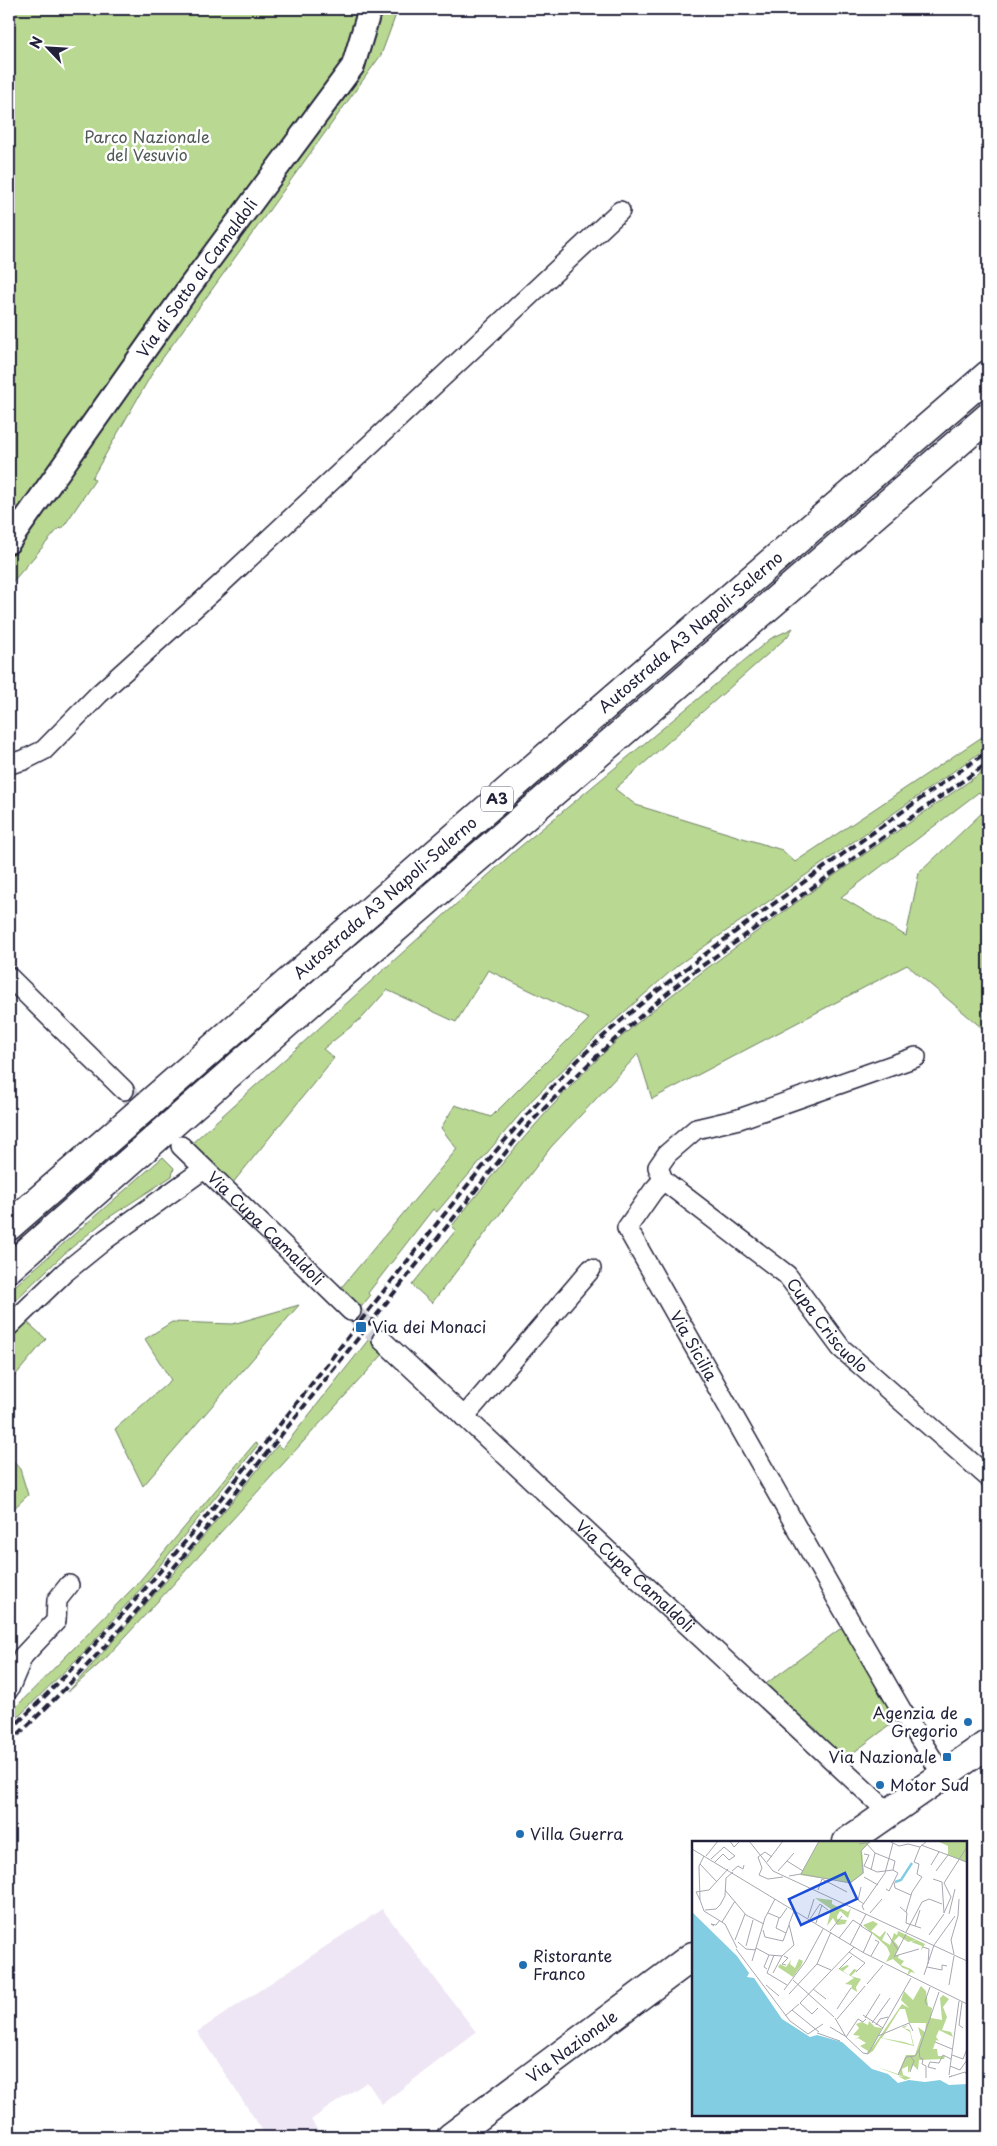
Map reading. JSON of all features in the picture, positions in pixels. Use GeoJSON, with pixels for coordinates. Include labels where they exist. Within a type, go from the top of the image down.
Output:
{"type":"FeatureCollection","features":[{"type":"Feature","properties":{"kind":"main road","name":"Autostrada A3 Napoli-Salerno"},"geometry":{"type":"LineString","coordinates":[[9,1226],[560,744],[988,374]]}},
{"type":"Feature","properties":{"kind":"main road","name":"Autostrada A3 Napoli-Salerno"},"geometry":{"type":"LineString","coordinates":[[9,1268],[375,946],[988,417]]}},
{"type":"Feature","properties":{"kind":"main road"},"geometry":{"type":"LineString","coordinates":[[848,1841],[942,1774],[988,1744]]}},
{"type":"Feature","properties":{"kind":"main road","name":"Via Nazionale"},"geometry":{"type":"LineString","coordinates":[[451,2137],[692,1957]]}},
{"type":"Feature","properties":{"kind":"street","name":"Via di Sotto ai Camaldoli"},"geometry":{"type":"LineString","coordinates":[[9,542],[190,286],[353,66],[370,9]]}},
{"type":"Feature","properties":{"kind":"street"},"geometry":{"type":"LineString","coordinates":[[9,764],[24,760],[44,750],[99,694],[222,583],[620,211]]}},
{"type":"Feature","properties":{"kind":"street"},"geometry":{"type":"LineString","coordinates":[[9,977],[124,1090]]}},
{"type":"Feature","properties":{"kind":"street"},"geometry":{"type":"LineString","coordinates":[[663,1180],[658,1167],[667,1154],[696,1129],[739,1119],[916,1057]]}},
{"type":"Feature","properties":{"kind":"street","name":"Via Cupa Camaldoli"},"geometry":{"type":"LineString","coordinates":[[181,1146],[351,1310]]}},
{"type":"Feature","properties":{"kind":"street"},"geometry":{"type":"LineString","coordinates":[[9,1326],[71,1267],[204,1169]]}},
{"type":"Feature","properties":{"kind":"street","name":"Cupa Criscuolo"},"geometry":{"type":"LineString","coordinates":[[663,1180],[787,1275],[841,1348],[988,1477]]}},
{"type":"Feature","properties":{"kind":"street","name":"Via Sicilia"},"geometry":{"type":"LineString","coordinates":[[663,1180],[627,1228],[836,1597],[902,1711],[942,1774]]}},
{"type":"Feature","properties":{"kind":"street"},"geometry":{"type":"LineString","coordinates":[[464,1417],[591,1270]]}},
{"type":"Feature","properties":{"kind":"street","name":"Via Cupa Camaldoli"},"geometry":{"type":"LineString","coordinates":[[382,1340],[888,1812]]}},
{"type":"Feature","properties":{"kind":"street"},"geometry":{"type":"LineString","coordinates":[[9,1689],[23,1656],[56,1621],[57,1600],[69,1585]]}},
{"type":"Feature","properties":{"kind":"shaded area"},"geometry":{"type":"Polygon","coordinates":[[[382,1909],[476,2032],[382,2104],[367,2082],[326,2109],[311,2120],[322,2137],[267,2137],[197,2032],[382,1909]]]}},
{"type":"Feature","properties":{"kind":"green space","name":"Parco Nazionale del Vesuvio"},"geometry":{"type":"Polygon","coordinates":[[[9,9],[398,9],[381,55],[154,370],[92,478],[95,480],[62,529],[59,528],[9,586],[9,9]]]}},
{"type":"Feature","properties":{"kind":"green space"},"geometry":{"type":"Polygon","coordinates":[[[793,628],[787,637],[615,789],[636,805],[782,850],[795,862],[988,733],[988,747],[678,965],[597,1036],[532,1100],[437,1212],[433,1209],[368,1293],[370,1296],[357,1312],[340,1289],[457,1149],[441,1128],[455,1105],[491,1117],[589,1019],[488,970],[456,1022],[387,990],[363,1017],[323,1049],[334,1058],[232,1184],[191,1144],[515,851],[770,639],[793,628]]]}},
{"type":"Feature","properties":{"kind":"green space"},"geometry":{"type":"Polygon","coordinates":[[[988,768],[988,803],[979,792],[841,897],[906,936],[919,873],[988,807],[988,1033],[907,965],[652,1099],[638,1054],[551,1147],[432,1303],[412,1285],[456,1230],[452,1226],[507,1158],[545,1114],[621,1037],[669,997],[767,924],[988,768]]]}},
{"type":"Feature","properties":{"kind":"green space"},"geometry":{"type":"Polygon","coordinates":[[[163,1157],[174,1168],[172,1176],[108,1218],[65,1253],[9,1306],[9,1291],[163,1157]]]}},
{"type":"Feature","properties":{"kind":"green space"},"geometry":{"type":"Polygon","coordinates":[[[299,1305],[143,1486],[115,1429],[171,1380],[145,1339],[172,1322],[233,1324],[299,1305]]]}},
{"type":"Feature","properties":{"kind":"green space"},"geometry":{"type":"Polygon","coordinates":[[[26,1321],[46,1339],[9,1383],[9,1342],[26,1321]]]}},
{"type":"Feature","properties":{"kind":"green space"},"geometry":{"type":"Polygon","coordinates":[[[369,1339],[385,1352],[106,1658],[68,1692],[175,1571],[278,1445],[282,1449],[369,1339]]]}},
{"type":"Feature","properties":{"kind":"green space"},"geometry":{"type":"Polygon","coordinates":[[[255,1443],[258,1445],[143,1586],[85,1651],[9,1726],[9,1714],[137,1584],[255,1443]]]}},
{"type":"Feature","properties":{"kind":"green space"},"geometry":{"type":"Polygon","coordinates":[[[9,1457],[20,1469],[28,1495],[9,1513],[9,1457]]]}},
{"type":"Feature","properties":{"kind":"green space"},"geometry":{"type":"Polygon","coordinates":[[[848,1623],[901,1717],[842,1761],[829,1748],[816,1729],[798,1714],[792,1714],[763,1686],[848,1623]]]}},
{"type":"Feature","properties":{"kind":"tunnel"},"geometry":{"type":"LineString","coordinates":[[124,1090],[173,1138]]}},
{"type":"Feature","properties":{"kind":"tunnel"},"geometry":{"type":"LineString","coordinates":[[351,1311],[382,1340]]}},
{"type":"Feature","properties":{"kind":"railway"},"geometry":{"type":"LineString","coordinates":[[9,1731],[62,1679],[162,1569],[257,1454],[473,1179],[534,1107],[576,1062],[622,1020],[694,962],[988,751]]}},
{"type":"Feature","properties":{"kind":"railway"},"geometry":{"type":"LineString","coordinates":[[9,1743],[85,1668],[190,1549],[522,1132],[562,1090],[625,1030],[692,973],[988,763]]}},
{"type":"Feature","properties":{"kind":"place","name":"Via dei Monaci"},"geometry":{"type":"Point","coordinates":[361,1327]}},
{"type":"Feature","properties":{"kind":"place","name":"Agenzia de Gregorio"},"geometry":{"type":"Point","coordinates":[968,1722]}},
{"type":"Feature","properties":{"kind":"place","name":"Via Nazionale"},"geometry":{"type":"Point","coordinates":[947,1757]}},
{"type":"Feature","properties":{"kind":"place","name":"Motor Sud"},"geometry":{"type":"Point","coordinates":[880,1785]}},
{"type":"Feature","properties":{"kind":"place","name":"Villa Guerra"},"geometry":{"type":"Point","coordinates":[520,1834]}},
{"type":"Feature","properties":{"kind":"place","name":"Ristorante Franco"},"geometry":{"type":"Point","coordinates":[523,1965]}}]}
